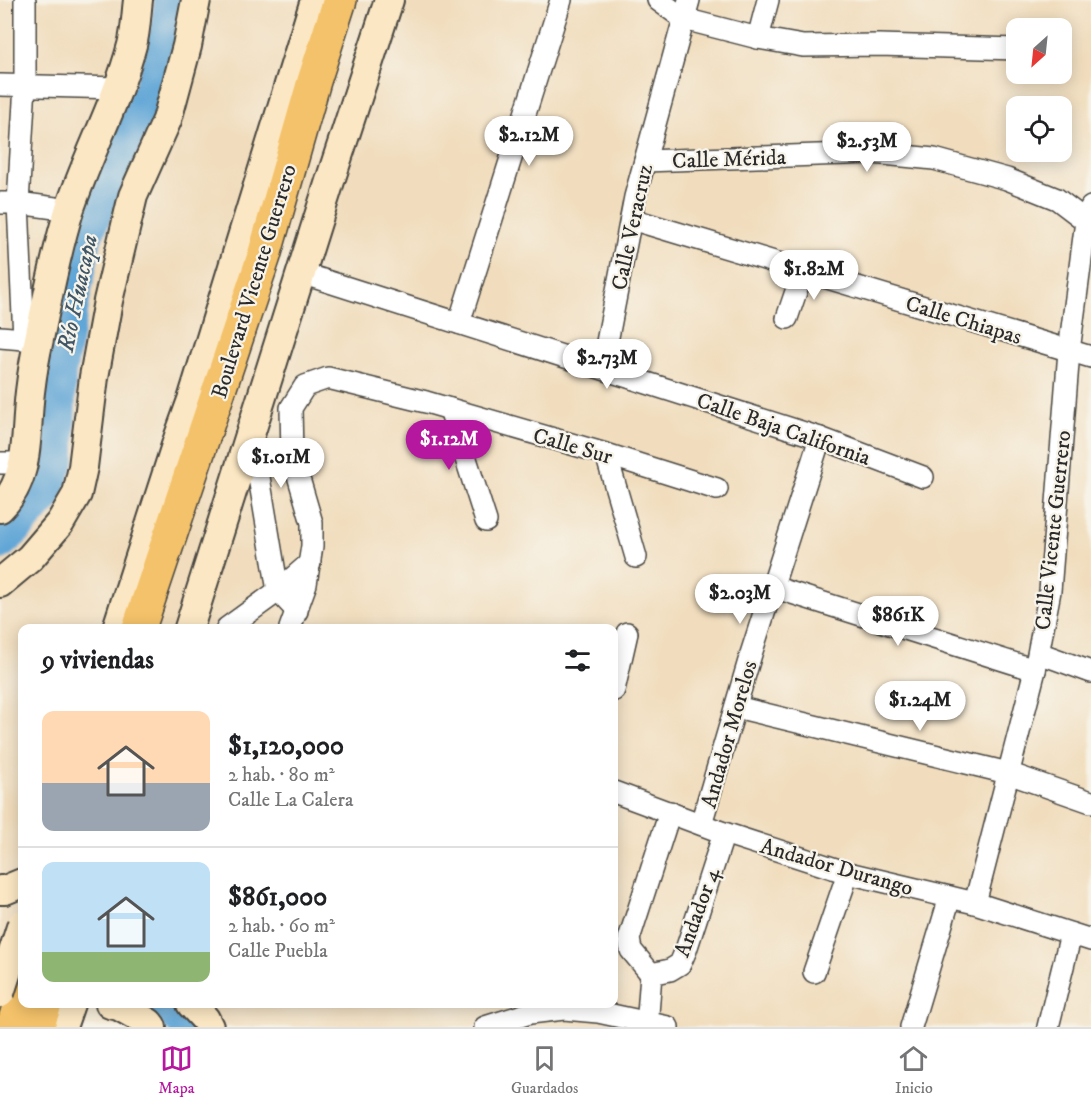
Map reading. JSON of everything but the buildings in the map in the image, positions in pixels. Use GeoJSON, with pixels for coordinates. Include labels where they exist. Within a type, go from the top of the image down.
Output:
{"type":"FeatureCollection","features":[{"type":"Feature","properties":{"kind":"highway","name":"Boulevard Vicente Guerrero"},"geometry":{"type":"LineString","coordinates":[[140,624],[264,256],[314,81],[340,0]]}},
{"type":"Feature","properties":{"kind":"highway","name":"Boulevard Vicente Guerrero"},"geometry":{"type":"LineString","coordinates":[[164,624],[300,190],[363,0]]}},
{"type":"Feature","properties":{"kind":"highway"},"geometry":{"type":"LineString","coordinates":[[192,400],[264,256]]}},
{"type":"Feature","properties":{"kind":"main road"},"geometry":{"type":"LineString","coordinates":[[0,508],[8,501],[18,481],[12,463],[30,392],[31,340],[70,210],[119,88],[133,43],[138,0]]}},
{"type":"Feature","properties":{"kind":"main road"},"geometry":{"type":"LineString","coordinates":[[0,583],[38,549],[60,523],[77,494],[106,312],[130,207],[167,120],[187,46],[195,0]]}},
{"type":"Feature","properties":{"kind":"main road","name":"Boulevard Vicente Guerrero"},"geometry":{"type":"LineString","coordinates":[[118,624],[192,400],[315,0]]}},
{"type":"Feature","properties":{"kind":"main road","name":"Boulevard Vicente Guerrero"},"geometry":{"type":"LineString","coordinates":[[190,624],[389,0]]}},
{"type":"Feature","properties":{"kind":"main road"},"geometry":{"type":"LineString","coordinates":[[0,890],[18,885]]}},
{"type":"Feature","properties":{"kind":"main road"},"geometry":{"type":"LineString","coordinates":[[0,930],[18,935]]}},
{"type":"Feature","properties":{"kind":"main road"},"geometry":{"type":"LineString","coordinates":[[0,970],[18,990]]}},
{"type":"Feature","properties":{"kind":"main road"},"geometry":{"type":"LineString","coordinates":[[123,1008],[152,1027]]}},
{"type":"Feature","properties":{"kind":"main road"},"geometry":{"type":"LineString","coordinates":[[195,1008],[209,1027]]}},
{"type":"Feature","properties":{"kind":"street"},"geometry":{"type":"LineString","coordinates":[[0,337],[31,340],[9,203],[25,86],[25,0]]}},
{"type":"Feature","properties":{"kind":"street"},"geometry":{"type":"LineString","coordinates":[[459,323],[561,0]]}},
{"type":"Feature","properties":{"kind":"street"},"geometry":{"type":"LineString","coordinates":[[658,0],[687,9],[758,38],[803,46],[1006,49]]}},
{"type":"Feature","properties":{"kind":"street"},"geometry":{"type":"LineString","coordinates":[[758,38],[768,0]]}},
{"type":"Feature","properties":{"kind":"street","name":"Calle Veracruz"},"geometry":{"type":"LineString","coordinates":[[602,368],[635,196],[687,9]]}},
{"type":"Feature","properties":{"kind":"street"},"geometry":{"type":"LineString","coordinates":[[0,85],[119,88]]}},
{"type":"Feature","properties":{"kind":"street","name":"Calle Mérida"},"geometry":{"type":"LineString","coordinates":[[645,161],[873,153],[934,159],[1007,179],[1089,214]]}},
{"type":"Feature","properties":{"kind":"street"},"geometry":{"type":"LineString","coordinates":[[9,203],[70,210]]}},
{"type":"Feature","properties":{"kind":"street","name":"Calle Vicente Guerrero"},"geometry":{"type":"LineString","coordinates":[[975,903],[1037,661],[1050,591],[1069,351],[1089,214]]}},
{"type":"Feature","properties":{"kind":"street","name":"Calle Chiapas"},"geometry":{"type":"LineString","coordinates":[[631,219],[1091,357]]}},
{"type":"Feature","properties":{"kind":"street"},"geometry":{"type":"LineString","coordinates":[[787,318],[803,271]]}},
{"type":"Feature","properties":{"kind":"street","name":"Calle Baja California"},"geometry":{"type":"LineString","coordinates":[[301,273],[820,438],[923,477]]}},
{"type":"Feature","properties":{"kind":"street","name":"Calle Sur"},"geometry":{"type":"LineString","coordinates":[[294,620],[306,584],[310,563],[312,523],[292,456],[291,408],[305,386],[328,378],[450,409],[717,489]]}},
{"type":"Feature","properties":{"kind":"street"},"geometry":{"type":"LineString","coordinates":[[450,409],[486,521]]}},
{"type":"Feature","properties":{"kind":"street"},"geometry":{"type":"LineString","coordinates":[[251,431],[278,591],[294,620]]}},
{"type":"Feature","properties":{"kind":"street","name":"Andador Morelos"},"geometry":{"type":"LineString","coordinates":[[701,824],[820,438]]}},
{"type":"Feature","properties":{"kind":"street"},"geometry":{"type":"LineString","coordinates":[[606,454],[636,557]]}},
{"type":"Feature","properties":{"kind":"street"},"geometry":{"type":"LineString","coordinates":[[233,624],[278,591],[310,563]]}},
{"type":"Feature","properties":{"kind":"street"},"geometry":{"type":"LineString","coordinates":[[773,587],[1037,661],[1091,672]]}},
{"type":"Feature","properties":{"kind":"street"},"geometry":{"type":"LineString","coordinates":[[618,672],[627,633]]}},
{"type":"Feature","properties":{"kind":"street"},"geometry":{"type":"LineString","coordinates":[[736,707],[1008,773],[1091,802]]}},
{"type":"Feature","properties":{"kind":"street","name":"Andador Durango"},"geometry":{"type":"LineString","coordinates":[[618,793],[724,833],[848,873],[975,903],[1081,937]]}},
{"type":"Feature","properties":{"kind":"street"},"geometry":{"type":"LineString","coordinates":[[647,1024],[651,974],[631,950],[628,939],[670,812]]}},
{"type":"Feature","properties":{"kind":"street","name":"Andador 4"},"geometry":{"type":"LineString","coordinates":[[651,974],[670,970],[680,964],[724,833]]}},
{"type":"Feature","properties":{"kind":"street"},"geometry":{"type":"LineString","coordinates":[[814,972],[848,873]]}},
{"type":"Feature","properties":{"kind":"street"},"geometry":{"type":"LineString","coordinates":[[911,1027],[950,897]]}},
{"type":"Feature","properties":{"kind":"street"},"geometry":{"type":"LineString","coordinates":[[1048,1027],[1081,937]]}},
{"type":"Feature","properties":{"kind":"street"},"geometry":{"type":"LineString","coordinates":[[485,1027],[530,1013],[564,1009],[598,1012],[668,1027]]}},
{"type":"Feature","properties":{"kind":"waterway","name":"Río Huacapa"},"geometry":{"type":"LineString","coordinates":[[0,544],[16,530],[47,495],[59,458],[60,373],[86,238],[154,77],[170,0]]}},
{"type":"Feature","properties":{"kind":"waterway","name":"Río Huacapa"},"geometry":{"type":"LineString","coordinates":[[167,1008],[185,1027]]}}]}
